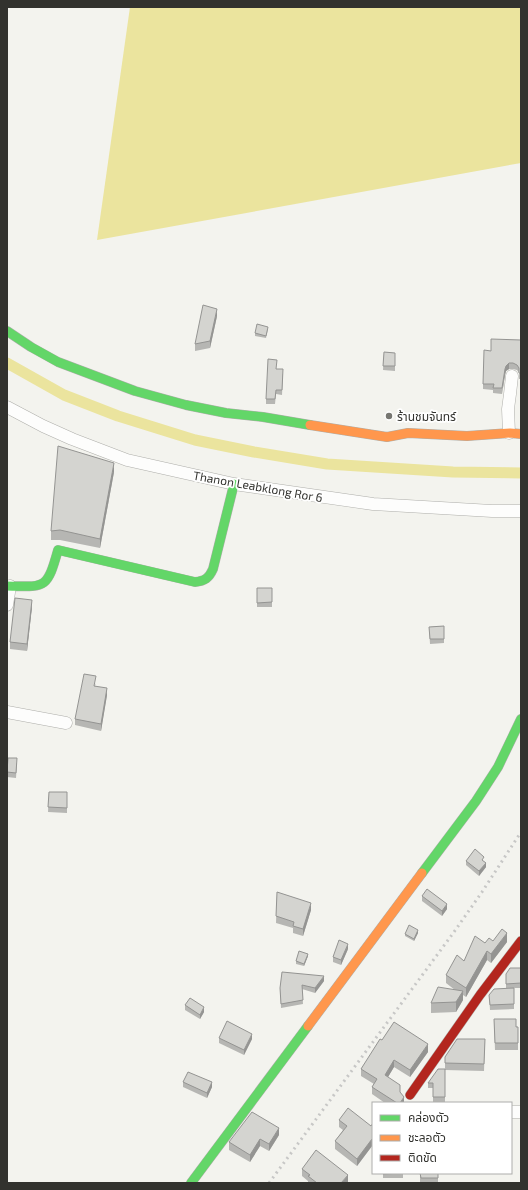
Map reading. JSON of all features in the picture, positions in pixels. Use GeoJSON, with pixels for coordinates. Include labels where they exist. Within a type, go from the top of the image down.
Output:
{"type":"FeatureCollection","features":[{"type":"Feature","properties":{"kind":"street"},"geometry":{"type":"LineString","coordinates":[[7,331],[31,347],[58,362],[135,390],[186,405],[226,413],[263,416],[295,423],[387,437],[406,433],[476,436],[515,434],[508,409],[512,376]]}},
{"type":"Feature","properties":{"kind":"street","name":"Thanon Leabklong Ror 6"},"geometry":{"type":"LineString","coordinates":[[7,407],[72,439],[127,460],[234,484],[373,504],[492,511],[521,511]]}},
{"type":"Feature","properties":{"kind":"street"},"geometry":{"type":"LineString","coordinates":[[7,605],[9,586],[38,586],[45,583],[58,550],[195,582],[207,579],[213,569],[234,484]]}},
{"type":"Feature","properties":{"kind":"street"},"geometry":{"type":"LineString","coordinates":[[7,712],[66,723]]}},
{"type":"Feature","properties":{"kind":"street"},"geometry":{"type":"LineString","coordinates":[[191,1183],[476,801],[498,767],[521,719]]}},
{"type":"Feature","properties":{"kind":"street"},"geometry":{"type":"LineString","coordinates":[[410,1095],[480,995],[521,941]]}},
{"type":"Feature","properties":{"kind":"shaded area"},"geometry":{"type":"Polygon","coordinates":[[[130,7],[521,7],[521,163],[97,240],[130,7]]]}},
{"type":"Feature","properties":{"kind":"building"},"geometry":{"type":"Polygon","coordinates":[[[203,305],[217,309],[210,341],[195,344],[203,305]]]}},
{"type":"Feature","properties":{"kind":"building"},"geometry":{"type":"Polygon","coordinates":[[[257,324],[268,327],[266,336],[255,333],[257,324]]]}},
{"type":"Feature","properties":{"kind":"building"},"geometry":{"type":"Polygon","coordinates":[[[491,339],[521,340],[521,373],[519,373],[519,368],[517,365],[509,363],[505,369],[502,388],[493,388],[494,384],[483,384],[484,350],[491,351],[491,339]]]}},
{"type":"Feature","properties":{"kind":"building"},"geometry":{"type":"Polygon","coordinates":[[[384,352],[395,353],[395,366],[383,366],[384,352]]]}},
{"type":"Feature","properties":{"kind":"building"},"geometry":{"type":"Polygon","coordinates":[[[268,359],[277,360],[276,369],[283,369],[282,390],[276,390],[275,399],[266,399],[268,359]]]}},
{"type":"Feature","properties":{"kind":"building"},"geometry":{"type":"Polygon","coordinates":[[[58,446],[114,463],[100,539],[60,530],[51,531],[58,446]]]}},
{"type":"Feature","properties":{"kind":"building"},"geometry":{"type":"Polygon","coordinates":[[[257,588],[272,588],[272,602],[257,603],[257,588]]]}},
{"type":"Feature","properties":{"kind":"building"},"geometry":{"type":"Polygon","coordinates":[[[15,598],[32,600],[27,644],[10,642],[15,598]]]}},
{"type":"Feature","properties":{"kind":"building"},"geometry":{"type":"Polygon","coordinates":[[[444,626],[444,639],[430,639],[429,627],[444,626]]]}},
{"type":"Feature","properties":{"kind":"building"},"geometry":{"type":"Polygon","coordinates":[[[84,674],[96,676],[94,686],[107,688],[101,724],[75,719],[84,674]]]}},
{"type":"Feature","properties":{"kind":"building"},"geometry":{"type":"Polygon","coordinates":[[[8,758],[17,758],[16,773],[7,772],[8,758]]]}},
{"type":"Feature","properties":{"kind":"building"},"geometry":{"type":"Polygon","coordinates":[[[49,792],[67,792],[67,808],[48,807],[49,792]]]}},
{"type":"Feature","properties":{"kind":"building"},"geometry":{"type":"Polygon","coordinates":[[[475,849],[484,857],[482,860],[486,863],[479,871],[466,861],[475,849]]]}},
{"type":"Feature","properties":{"kind":"building"},"geometry":{"type":"Polygon","coordinates":[[[427,889],[447,904],[442,911],[422,896],[427,889]]]}},
{"type":"Feature","properties":{"kind":"building"},"geometry":{"type":"Polygon","coordinates":[[[277,892],[311,903],[303,929],[293,926],[294,922],[276,916],[277,892]]]}},
{"type":"Feature","properties":{"kind":"building"},"geometry":{"type":"Polygon","coordinates":[[[409,925],[418,930],[414,939],[405,934],[409,925]]]}},
{"type":"Feature","properties":{"kind":"building"},"geometry":{"type":"Polygon","coordinates":[[[502,929],[507,933],[491,954],[487,951],[466,988],[446,975],[457,955],[464,961],[475,936],[485,943],[489,938],[493,941],[502,929]]]}},
{"type":"Feature","properties":{"kind":"building"},"geometry":{"type":"Polygon","coordinates":[[[339,940],[348,944],[341,960],[333,957],[339,940]]]}},
{"type":"Feature","properties":{"kind":"building"},"geometry":{"type":"Polygon","coordinates":[[[299,951],[308,954],[304,964],[296,961],[299,951]]]}},
{"type":"Feature","properties":{"kind":"building"},"geometry":{"type":"Polygon","coordinates":[[[510,968],[521,968],[521,983],[506,984],[506,974],[510,968]]]}},
{"type":"Feature","properties":{"kind":"building"},"geometry":{"type":"Polygon","coordinates":[[[282,972],[324,976],[315,988],[302,985],[303,1000],[281,1004],[280,988],[282,972]]]}},
{"type":"Feature","properties":{"kind":"building"},"geometry":{"type":"Polygon","coordinates":[[[438,987],[463,991],[456,1002],[431,1003],[438,987]]]}},
{"type":"Feature","properties":{"kind":"building"},"geometry":{"type":"Polygon","coordinates":[[[514,988],[514,1004],[490,1005],[489,995],[494,989],[514,988]]]}},
{"type":"Feature","properties":{"kind":"building"},"geometry":{"type":"Polygon","coordinates":[[[190,998],[204,1007],[200,1015],[185,1005],[190,998]]]}},
{"type":"Feature","properties":{"kind":"building"},"geometry":{"type":"Polygon","coordinates":[[[494,1019],[516,1019],[516,1027],[518,1027],[518,1043],[495,1043],[494,1019]]]}},
{"type":"Feature","properties":{"kind":"building"},"geometry":{"type":"Polygon","coordinates":[[[227,1021],[252,1034],[244,1050],[219,1038],[227,1021]]]}},
{"type":"Feature","properties":{"kind":"building"},"geometry":{"type":"Polygon","coordinates":[[[394,1022],[428,1044],[410,1070],[394,1060],[385,1075],[400,1085],[400,1092],[404,1097],[401,1102],[395,1102],[372,1087],[377,1079],[361,1069],[380,1039],[382,1040],[394,1022]]]}},
{"type":"Feature","properties":{"kind":"building"},"geometry":{"type":"Polygon","coordinates":[[[457,1039],[485,1039],[484,1064],[445,1063],[445,1057],[457,1039]]]}},
{"type":"Feature","properties":{"kind":"building"},"geometry":{"type":"Polygon","coordinates":[[[438,1069],[445,1069],[445,1097],[433,1097],[433,1083],[428,1083],[438,1069]]]}},
{"type":"Feature","properties":{"kind":"building"},"geometry":{"type":"Polygon","coordinates":[[[188,1072],[212,1082],[207,1093],[183,1082],[188,1072]]]}},
{"type":"Feature","properties":{"kind":"building"},"geometry":{"type":"Polygon","coordinates":[[[348,1108],[371,1126],[372,1124],[372,1139],[357,1159],[335,1141],[347,1126],[339,1120],[348,1108]]]}},
{"type":"Feature","properties":{"kind":"building"},"geometry":{"type":"Polygon","coordinates":[[[252,1112],[279,1128],[269,1144],[260,1139],[250,1155],[229,1142],[252,1112]]]}},
{"type":"Feature","properties":{"kind":"building"},"geometry":{"type":"Polygon","coordinates":[[[316,1150],[348,1175],[341,1183],[317,1183],[302,1169],[316,1150]]]}},
{"type":"Feature","properties":{"kind":"building"},"geometry":{"type":"Polygon","coordinates":[[[420,1174],[438,1174],[438,1178],[421,1178],[420,1174]]]}},
{"type":"Feature","properties":{"kind":"waterway"},"geometry":{"type":"LineString","coordinates":[[7,363],[64,395],[118,416],[195,440],[254,452],[327,464],[453,472],[521,473]]}},
{"type":"Feature","properties":{"kind":"railway"},"geometry":{"type":"LineString","coordinates":[[269,1183],[454,932],[521,832]]}},
{"type":"Feature","properties":{"kind":"traffic: fast"},"geometry":{"type":"LineString","coordinates":[[7,331],[31,347],[58,362],[135,391],[186,405],[226,413],[263,417],[310,425]]}},
{"type":"Feature","properties":{"kind":"traffic: fast"},"geometry":{"type":"LineString","coordinates":[[7,586],[30,586],[43,583],[51,572],[58,550],[195,582],[204,580],[210,575],[213,569],[234,484]]}},
{"type":"Feature","properties":{"kind":"traffic: fast"},"geometry":{"type":"LineString","coordinates":[[422,873],[476,801],[498,767],[521,719]]}},
{"type":"Feature","properties":{"kind":"traffic: fast"},"geometry":{"type":"LineString","coordinates":[[191,1183],[308,1026]]}},
{"type":"Feature","properties":{"kind":"traffic: slow"},"geometry":{"type":"LineString","coordinates":[[310,425],[387,437],[408,433],[467,436],[510,433],[521,434]]}},
{"type":"Feature","properties":{"kind":"traffic: slow"},"geometry":{"type":"LineString","coordinates":[[308,1026],[422,873]]}},
{"type":"Feature","properties":{"kind":"traffic: jam"},"geometry":{"type":"LineString","coordinates":[[410,1095],[480,995],[521,941]]}},
{"type":"Feature","properties":{"kind":"place","name":"ร้านชมจันทร์"},"geometry":{"type":"Point","coordinates":[389,416]}}]}
